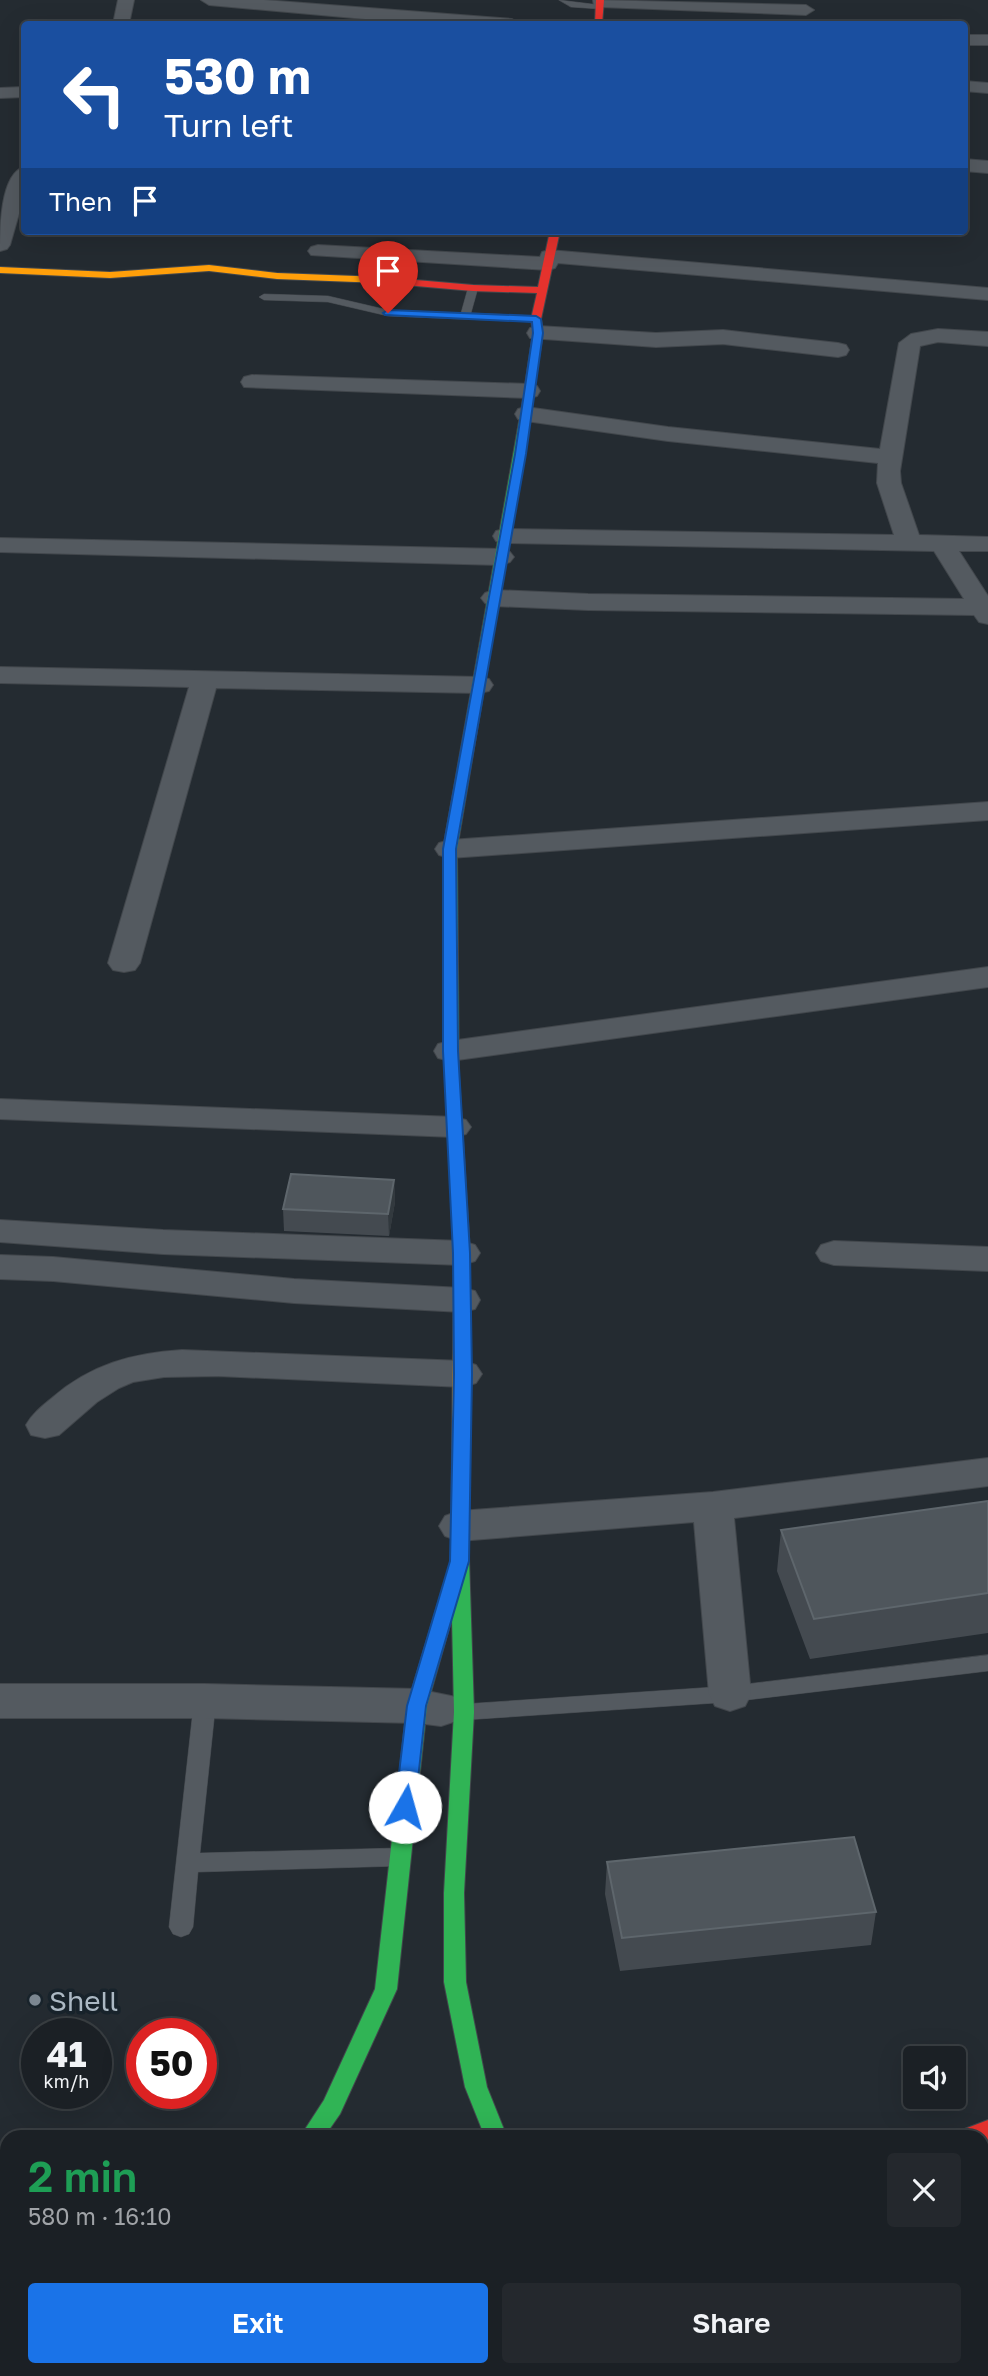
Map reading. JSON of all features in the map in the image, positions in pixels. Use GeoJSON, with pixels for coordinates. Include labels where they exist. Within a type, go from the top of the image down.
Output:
{"type":"FeatureCollection","features":[{"type":"Feature","properties":{"kind":"main road"},"geometry":{"type":"LineString","coordinates":[[599,21],[600,3]]}},
{"type":"Feature","properties":{"kind":"main road"},"geometry":{"type":"LineString","coordinates":[[493,2130],[477,2087],[454,1982],[454,1893],[464,1712],[459,1543],[463,1374],[462,1253],[450,1051],[450,849],[528,402],[542,290],[554,235]]}},
{"type":"Feature","properties":{"kind":"main road"},"geometry":{"type":"LineString","coordinates":[[0,270],[110,275],[209,268],[277,276],[542,290]]}},
{"type":"Feature","properties":{"kind":"main road"},"geometry":{"type":"LineString","coordinates":[[316,2130],[332,2107],[386,1989],[417,1706],[459,1543]]}},
{"type":"Feature","properties":{"kind":"street"},"geometry":{"type":"LineString","coordinates":[[122,21],[126,0]]}},
{"type":"Feature","properties":{"kind":"street"},"geometry":{"type":"LineString","coordinates":[[209,0],[474,21]]}},
{"type":"Feature","properties":{"kind":"street"},"geometry":{"type":"LineString","coordinates":[[600,3],[806,10]]}},
{"type":"Feature","properties":{"kind":"street"},"geometry":{"type":"LineString","coordinates":[[968,40],[988,40]]}},
{"type":"Feature","properties":{"kind":"street"},"geometry":{"type":"LineString","coordinates":[[968,86],[988,88]]}},
{"type":"Feature","properties":{"kind":"street"},"geometry":{"type":"LineString","coordinates":[[0,93],[21,92]]}},
{"type":"Feature","properties":{"kind":"street"},"geometry":{"type":"LineString","coordinates":[[968,165],[988,167]]}},
{"type":"Feature","properties":{"kind":"street"},"geometry":{"type":"LineString","coordinates":[[0,245],[8,212],[21,183]]}},
{"type":"Feature","properties":{"kind":"street"},"geometry":{"type":"LineString","coordinates":[[318,251],[548,260],[988,294]]}},
{"type":"Feature","properties":{"kind":"street"},"geometry":{"type":"LineString","coordinates":[[537,326],[656,341],[723,338],[838,350]]}},
{"type":"Feature","properties":{"kind":"street"},"geometry":{"type":"LineString","coordinates":[[909,544],[889,483],[890,457],[910,343],[919,337],[932,336],[988,339]]}},
{"type":"Feature","properties":{"kind":"street"},"geometry":{"type":"LineString","coordinates":[[252,382],[528,402],[668,434],[890,457]]}},
{"type":"Feature","properties":{"kind":"street"},"geometry":{"type":"LineString","coordinates":[[0,545],[503,547],[988,544]]}},
{"type":"Feature","properties":{"kind":"street"},"geometry":{"type":"LineString","coordinates":[[943,545],[985,612]]}},
{"type":"Feature","properties":{"kind":"street"},"geometry":{"type":"LineString","coordinates":[[494,598],[985,612]]}},
{"type":"Feature","properties":{"kind":"street"},"geometry":{"type":"LineString","coordinates":[[0,675],[479,685]]}},
{"type":"Feature","properties":{"kind":"street"},"geometry":{"type":"LineString","coordinates":[[124,963],[205,680]]}},
{"type":"Feature","properties":{"kind":"street"},"geometry":{"type":"LineString","coordinates":[[450,849],[988,811]]}},
{"type":"Feature","properties":{"kind":"street"},"geometry":{"type":"LineString","coordinates":[[450,1051],[988,977]]}},
{"type":"Feature","properties":{"kind":"street"},"geometry":{"type":"LineString","coordinates":[[0,1109],[454,1127]]}},
{"type":"Feature","properties":{"kind":"street"},"geometry":{"type":"LineString","coordinates":[[0,1231],[152,1241],[462,1253]]}},
{"type":"Feature","properties":{"kind":"street"},"geometry":{"type":"LineString","coordinates":[[834,1253],[988,1259]]}},
{"type":"Feature","properties":{"kind":"street"},"geometry":{"type":"LineString","coordinates":[[0,1267],[53,1269],[294,1291],[461,1300]]}},
{"type":"Feature","properties":{"kind":"street"},"geometry":{"type":"LineString","coordinates":[[46,1424],[101,1380],[127,1370],[163,1364],[229,1364],[463,1374]]}},
{"type":"Feature","properties":{"kind":"street"},"geometry":{"type":"LineString","coordinates":[[459,1543],[713,1506],[988,1472]]}},
{"type":"Feature","properties":{"kind":"street"},"geometry":{"type":"LineString","coordinates":[[713,1506],[730,1694]]}},
{"type":"Feature","properties":{"kind":"street"},"geometry":{"type":"LineString","coordinates":[[0,1701],[205,1701],[417,1706],[464,1712]]}},
{"type":"Feature","properties":{"kind":"lane"},"geometry":{"type":"LineString","coordinates":[[563,0],[571,5],[600,3]]}},
{"type":"Feature","properties":{"kind":"lane"},"geometry":{"type":"LineString","coordinates":[[465,316],[473,288]]}},
{"type":"Feature","properties":{"kind":"lane"},"geometry":{"type":"LineString","coordinates":[[264,297],[328,299],[388,313],[465,316],[537,326]]}},
{"type":"Feature","properties":{"kind":"lane"},"geometry":{"type":"LineString","coordinates":[[464,1712],[730,1694],[988,1663]]}},
{"type":"Feature","properties":{"kind":"lane"},"geometry":{"type":"LineString","coordinates":[[181,1927],[205,1701]]}},
{"type":"Feature","properties":{"kind":"lane"},"geometry":{"type":"LineString","coordinates":[[188,1863],[399,1857]]}},
{"type":"Feature","properties":{"kind":"building"},"geometry":{"type":"Polygon","coordinates":[[[291,1174],[394,1180],[388,1214],[283,1209],[291,1174]]]}},
{"type":"Feature","properties":{"kind":"building"},"geometry":{"type":"Polygon","coordinates":[[[988,1501],[988,1593],[814,1619],[781,1530],[988,1501]]]}},
{"type":"Feature","properties":{"kind":"building"},"geometry":{"type":"Polygon","coordinates":[[[854,1837],[876,1912],[622,1938],[607,1862],[854,1837]]]}},
{"type":"Feature","properties":{"kind":"traffic: fast"},"geometry":{"type":"LineString","coordinates":[[452,1076],[450,849],[527,405]]}},
{"type":"Feature","properties":{"kind":"traffic: fast"},"geometry":{"type":"LineString","coordinates":[[461,1448],[459,1526],[464,1712],[454,1893],[455,1982],[476,2087],[493,2130]]}},
{"type":"Feature","properties":{"kind":"traffic: fast"},"geometry":{"type":"LineString","coordinates":[[316,2130],[332,2107],[386,1989],[417,1706],[450,1593]]}},
{"type":"Feature","properties":{"kind":"traffic: slow"},"geometry":{"type":"LineString","coordinates":[[0,270],[110,275],[209,268],[277,276],[382,280]]}},
{"type":"Feature","properties":{"kind":"traffic: slow"},"geometry":{"type":"LineString","coordinates":[[452,1076],[462,1253],[461,1448]]}},
{"type":"Feature","properties":{"kind":"traffic: jam"},"geometry":{"type":"LineString","coordinates":[[599,21],[600,0]]}},
{"type":"Feature","properties":{"kind":"traffic: jam"},"geometry":{"type":"LineString","coordinates":[[527,405],[538,333],[536,319],[554,235]]}},
{"type":"Feature","properties":{"kind":"traffic: jam"},"geometry":{"type":"LineString","coordinates":[[382,280],[473,288],[542,290]]}},
{"type":"Feature","properties":{"kind":"place","name":"Shell"},"geometry":{"type":"Point","coordinates":[35,2000]}},
{"type":"Feature","properties":{"kind":"route"},"geometry":{"type":"LineString","coordinates":[[388,313],[536,319],[538,333],[520,454],[450,849],[450,1051],[462,1253],[463,1374],[459,1561],[417,1706],[405,1807]]}}]}
